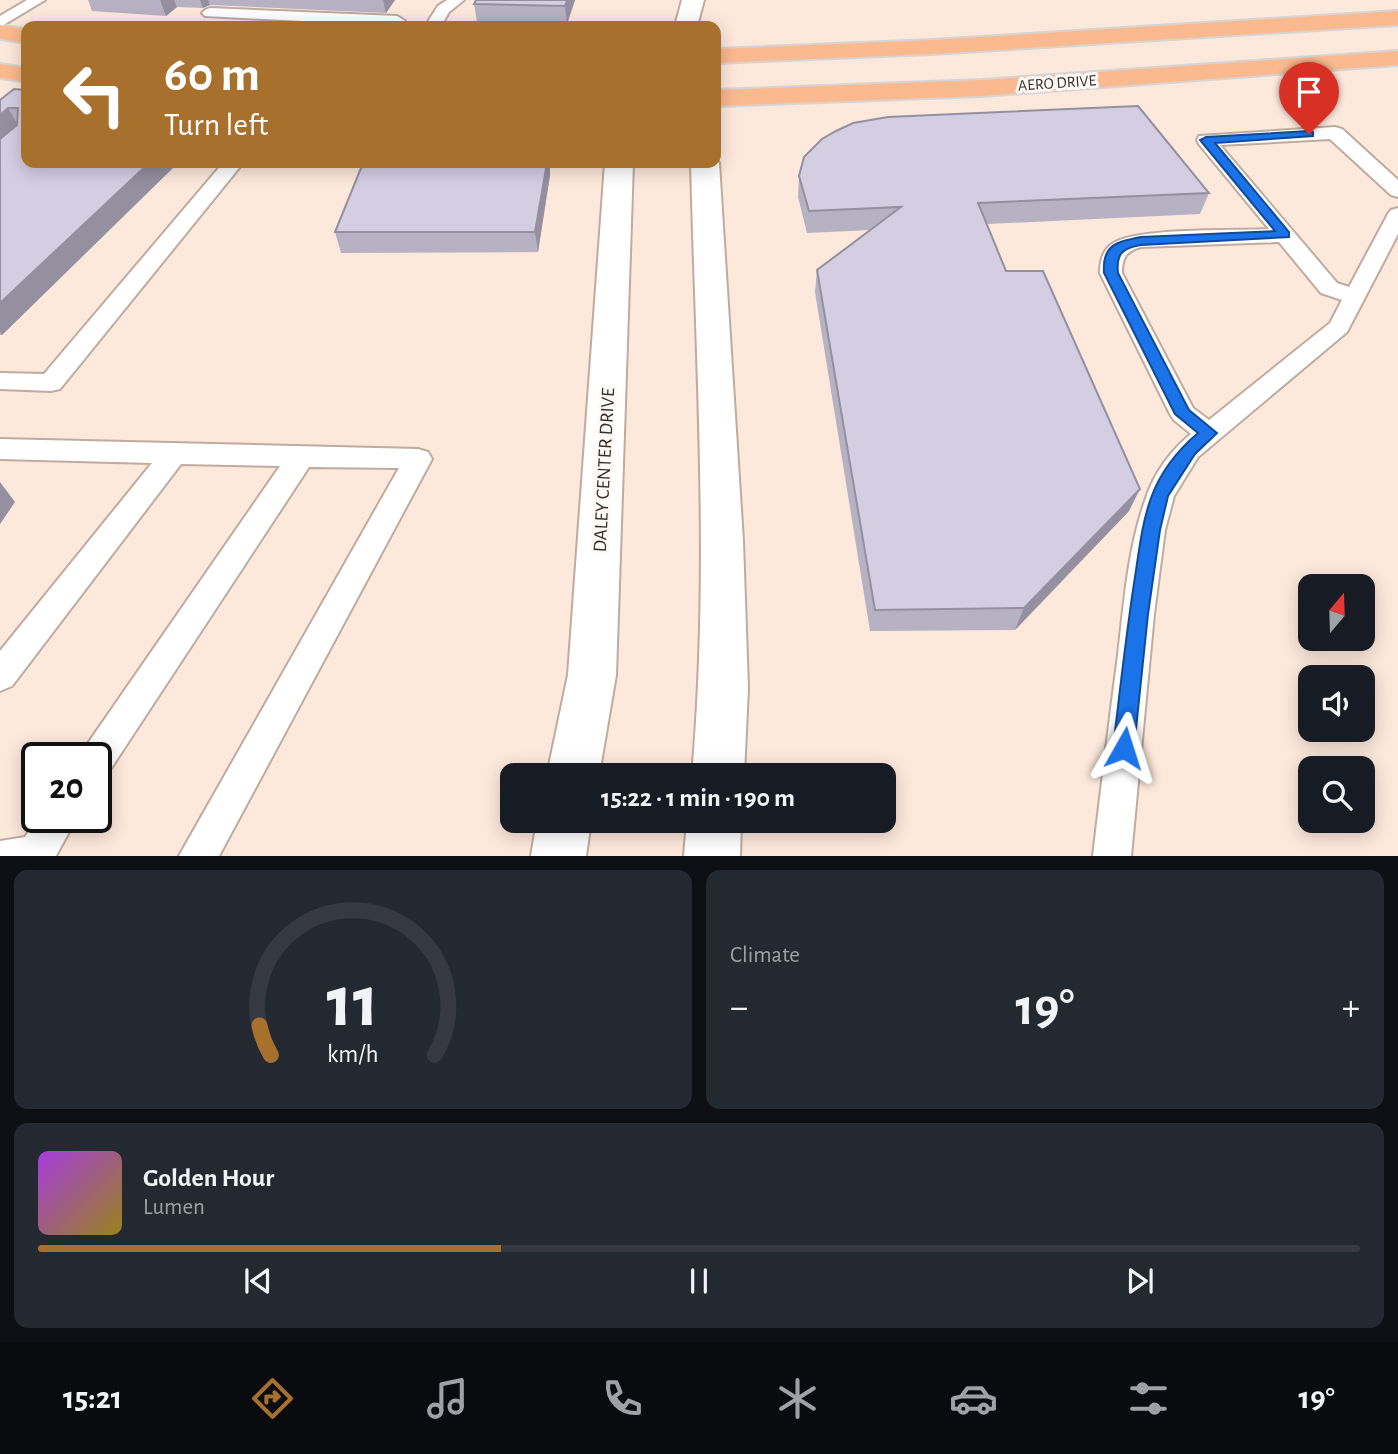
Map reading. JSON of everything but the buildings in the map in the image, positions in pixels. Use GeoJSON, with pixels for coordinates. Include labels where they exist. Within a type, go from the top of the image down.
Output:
{"type":"FeatureCollection","features":[{"type":"Feature","properties":{"kind":"main road"},"geometry":{"type":"LineString","coordinates":[[687,21],[693,0]]}},
{"type":"Feature","properties":{"kind":"main road"},"geometry":{"type":"LineString","coordinates":[[721,56],[945,46],[1398,18]]}},
{"type":"Feature","properties":{"kind":"main road"},"geometry":{"type":"LineString","coordinates":[[0,32],[21,35]]}},
{"type":"Feature","properties":{"kind":"main road","name":"AERO DRIVE"},"geometry":{"type":"LineString","coordinates":[[721,98],[982,88],[1398,58]]}},
{"type":"Feature","properties":{"kind":"main road"},"geometry":{"type":"LineString","coordinates":[[0,71],[21,74]]}},
{"type":"Feature","properties":{"kind":"main road","name":"DALEY CENTER DRIVE"},"geometry":{"type":"LineString","coordinates":[[575,763],[592,675],[619,168]]}},
{"type":"Feature","properties":{"kind":"main road"},"geometry":{"type":"LineString","coordinates":[[705,168],[722,541],[724,688],[719,763]]}},
{"type":"Feature","properties":{"kind":"main road"},"geometry":{"type":"LineString","coordinates":[[558,856],[562,833]]}},
{"type":"Feature","properties":{"kind":"main road"},"geometry":{"type":"LineString","coordinates":[[712,856],[713,833]]}},
{"type":"Feature","properties":{"kind":"lane"},"geometry":{"type":"LineString","coordinates":[[0,22],[38,0]]}},
{"type":"Feature","properties":{"kind":"lane"},"geometry":{"type":"LineString","coordinates":[[201,21],[224,0]]}},
{"type":"Feature","properties":{"kind":"lane"},"geometry":{"type":"LineString","coordinates":[[436,21],[443,9],[457,0]]}},
{"type":"Feature","properties":{"kind":"lane"},"geometry":{"type":"LineString","coordinates":[[210,13],[399,19]]}},
{"type":"Feature","properties":{"kind":"lane"},"geometry":{"type":"LineString","coordinates":[[1355,297],[1329,288],[1206,140],[1335,132],[1398,191]]}},
{"type":"Feature","properties":{"kind":"lane"},"geometry":{"type":"LineString","coordinates":[[0,381],[51,383],[229,168]]}},
{"type":"Feature","properties":{"kind":"lane"},"geometry":{"type":"LineString","coordinates":[[1112,856],[1138,614],[1151,530],[1160,496],[1170,475],[1189,450],[1339,327],[1398,214]]}},
{"type":"Feature","properties":{"kind":"lane"},"geometry":{"type":"LineString","coordinates":[[1209,433],[1183,414],[1111,273],[1110,260],[1114,251],[1124,244],[1141,241],[1285,235]]}},
{"type":"Feature","properties":{"kind":"lane"},"geometry":{"type":"LineString","coordinates":[[0,449],[418,459],[198,856]]}},
{"type":"Feature","properties":{"kind":"lane"},"geometry":{"type":"LineString","coordinates":[[0,676],[174,454]]}},
{"type":"Feature","properties":{"kind":"lane"},"geometry":{"type":"LineString","coordinates":[[109,742],[301,457]]}},
{"type":"Feature","properties":{"kind":"lane"},"geometry":{"type":"LineString","coordinates":[[8,856],[36,855],[49,833]]}},
{"type":"Feature","properties":{"kind":"route"},"geometry":{"type":"LineString","coordinates":[[1124,748],[1138,614],[1151,530],[1160,496],[1170,475],[1189,450],[1209,433],[1183,414],[1111,273],[1110,260],[1114,251],[1124,244],[1141,241],[1285,235],[1206,140],[1309,134]]}}]}
